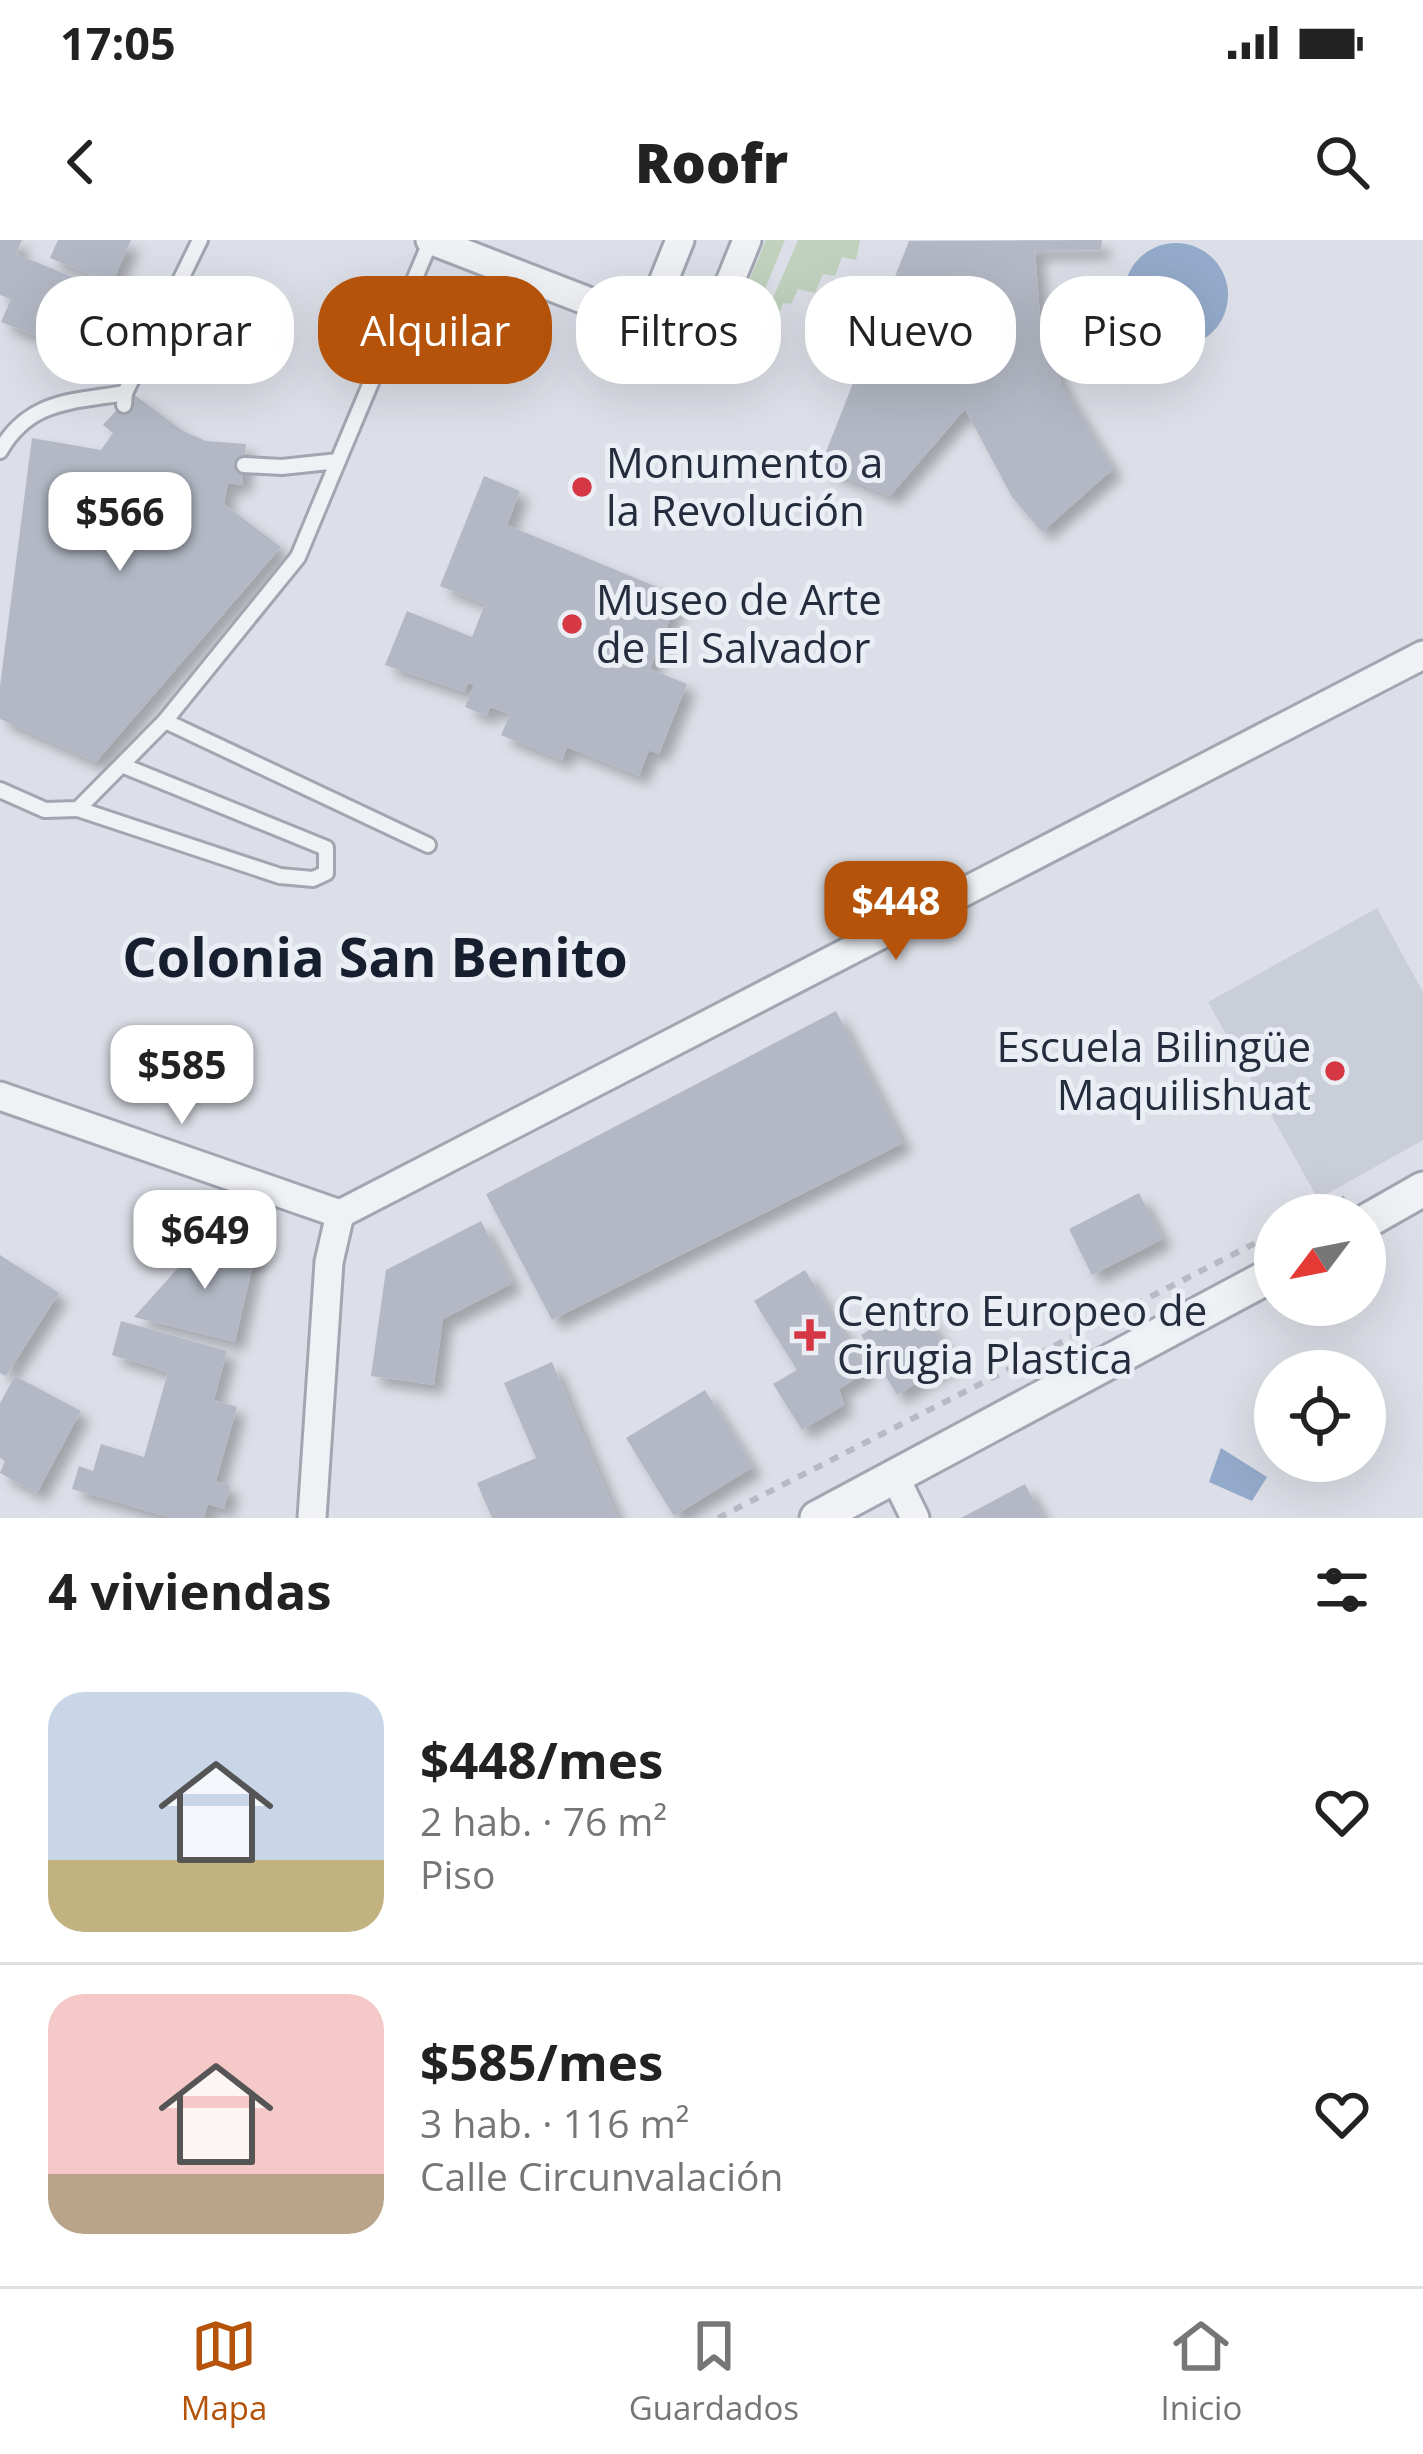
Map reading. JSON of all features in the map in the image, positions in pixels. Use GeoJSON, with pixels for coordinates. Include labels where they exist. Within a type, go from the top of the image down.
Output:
{"type":"FeatureCollection","features":[{"type":"Feature","properties":{"kind":"street"},"geometry":{"type":"LineString","coordinates":[[430,240],[576,295]]}},
{"type":"Feature","properties":{"kind":"street"},"geometry":{"type":"LineString","coordinates":[[666,276],[680,240]]}},
{"type":"Feature","properties":{"kind":"street"},"geometry":{"type":"LineString","coordinates":[[732,276],[747,240]]}},
{"type":"Feature","properties":{"kind":"street"},"geometry":{"type":"LineString","coordinates":[[0,1096],[340,1214],[1423,656]]}},
{"type":"Feature","properties":{"kind":"street"},"geometry":{"type":"LineString","coordinates":[[1386,1210],[1423,1189]]}},
{"type":"Feature","properties":{"kind":"street"},"geometry":{"type":"LineString","coordinates":[[312,1518],[329,1262],[340,1214]]}},
{"type":"Feature","properties":{"kind":"street"},"geometry":{"type":"LineString","coordinates":[[817,1518],[1254,1284]]}},
{"type":"Feature","properties":{"kind":"street"},"geometry":{"type":"LineString","coordinates":[[895,1477],[915,1518]]}},
{"type":"Feature","properties":{"kind":"lane"},"geometry":{"type":"LineString","coordinates":[[0,451],[16,423],[52,406],[124,399],[200,240]]}},
{"type":"Feature","properties":{"kind":"lane"},"geometry":{"type":"LineString","coordinates":[[78,809],[165,721],[298,556],[430,240]]}},
{"type":"Feature","properties":{"kind":"lane"},"geometry":{"type":"LineString","coordinates":[[244,465],[282,467],[338,460]]}},
{"type":"Feature","properties":{"kind":"lane"},"geometry":{"type":"LineString","coordinates":[[165,721],[428,844]]}},
{"type":"Feature","properties":{"kind":"lane"},"geometry":{"type":"LineString","coordinates":[[0,790],[45,810],[78,809],[280,877],[314,879],[326,873],[326,848],[124,766]]}},
{"type":"Feature","properties":{"kind":"path"},"geometry":{"type":"LineString","coordinates":[[718,1518],[1254,1244]]}},
{"type":"Feature","properties":{"kind":"shaded area","name":"Escuela Bilingüe Maquilishuat"},"geometry":{"type":"Polygon","coordinates":[[[1377,908],[1423,992],[1423,1140],[1327,1194],[1315,1194],[1208,1002],[1377,908]]]}},
{"type":"Feature","properties":{"kind":"green space"},"geometry":{"type":"Polygon","coordinates":[[[766,240],[785,240],[770,276],[751,276],[766,240]]]}},
{"type":"Feature","properties":{"kind":"green space"},"geometry":{"type":"Polygon","coordinates":[[[798,240],[860,240],[856,260],[842,257],[835,276],[805,276],[805,291],[798,289],[791,304],[783,303],[781,308],[781,280],[798,240]]]}},
{"type":"Feature","properties":{"kind":"water"},"geometry":{"type":"Polygon","coordinates":[[[1176,243],[1196,247],[1213,258],[1227,285],[1224,315],[1205,338],[1205,276],[1128,276],[1147,252],[1176,243]]]}},
{"type":"Feature","properties":{"kind":"water"},"geometry":{"type":"Polygon","coordinates":[[[1221,1448],[1254,1469],[1254,1482],[1264,1482],[1252,1501],[1209,1482],[1221,1448]]]}},
{"type":"Feature","properties":{"kind":"building"},"geometry":{"type":"Polygon","coordinates":[[[0,240],[22,240],[16,254],[71,276],[36,276],[36,336],[1,322],[11,299],[0,295],[0,240]]]}},
{"type":"Feature","properties":{"kind":"building"},"geometry":{"type":"Polygon","coordinates":[[[58,240],[131,240],[115,276],[93,276],[50,258],[58,240]]]}},
{"type":"Feature","properties":{"kind":"building"},"geometry":{"type":"Polygon","coordinates":[[[1102,240],[1101,250],[1035,251],[1040,384],[1061,384],[1113,469],[1042,532],[1012,497],[965,409],[890,496],[820,467],[853,384],[1016,384],[1016,276],[895,276],[909,241],[1102,240]]]}},
{"type":"Feature","properties":{"kind":"building"},"geometry":{"type":"Polygon","coordinates":[[[132,393],[183,431],[206,441],[246,444],[242,485],[228,483],[224,504],[281,547],[96,762],[0,719],[0,686],[32,438],[101,450],[113,433],[103,425],[132,393]]]}},
{"type":"Feature","properties":{"kind":"building","name":"Museo de Arte de El Salvador"},"geometry":{"type":"Polygon","coordinates":[[[484,476],[520,491],[507,525],[679,596],[650,669],[687,684],[659,754],[649,750],[639,776],[567,747],[562,760],[501,735],[510,714],[490,707],[487,716],[465,707],[474,685],[468,683],[464,692],[385,665],[407,611],[472,637],[485,604],[440,586],[484,476]]]}},
{"type":"Feature","properties":{"kind":"building"},"geometry":{"type":"Polygon","coordinates":[[[836,1011],[903,1143],[552,1320],[486,1194],[836,1011]]]}},
{"type":"Feature","properties":{"kind":"building"},"geometry":{"type":"Polygon","coordinates":[[[1139,1193],[1163,1239],[1092,1275],[1069,1229],[1139,1193]]]}},
{"type":"Feature","properties":{"kind":"building"},"geometry":{"type":"Polygon","coordinates":[[[481,1221],[513,1283],[443,1319],[434,1385],[371,1376],[386,1270],[481,1221]]]}},
{"type":"Feature","properties":{"kind":"building"},"geometry":{"type":"Polygon","coordinates":[[[205,1238],[256,1251],[235,1342],[134,1317],[205,1238]]]}},
{"type":"Feature","properties":{"kind":"building"},"geometry":{"type":"Polygon","coordinates":[[[0,1255],[59,1293],[6,1376],[0,1373],[0,1255]]]}},
{"type":"Feature","properties":{"kind":"building","name":"Centro Europeo de Cirugia Plastica"},"geometry":{"type":"Polygon","coordinates":[[[805,1270],[867,1371],[839,1389],[844,1405],[802,1430],[773,1384],[797,1370],[754,1301],[805,1270]]]}},
{"type":"Feature","properties":{"kind":"building"},"geometry":{"type":"Polygon","coordinates":[[[917,1301],[953,1361],[897,1395],[861,1335],[917,1301]]]}},
{"type":"Feature","properties":{"kind":"building"},"geometry":{"type":"Polygon","coordinates":[[[121,1321],[227,1351],[214,1400],[237,1407],[216,1481],[230,1486],[224,1509],[208,1504],[204,1518],[172,1518],[72,1489],[79,1466],[93,1471],[101,1444],[144,1457],[168,1372],[112,1355],[121,1321]]]}},
{"type":"Feature","properties":{"kind":"building"},"geometry":{"type":"Polygon","coordinates":[[[552,1362],[615,1518],[492,1518],[477,1483],[536,1458],[504,1383],[552,1362]]]}},
{"type":"Feature","properties":{"kind":"building"},"geometry":{"type":"Polygon","coordinates":[[[15,1376],[81,1411],[37,1493],[0,1473],[5,1461],[0,1458],[0,1403],[15,1376]]]}},
{"type":"Feature","properties":{"kind":"building"},"geometry":{"type":"Polygon","coordinates":[[[705,1390],[753,1467],[674,1516],[626,1438],[705,1390]]]}},
{"type":"Feature","properties":{"kind":"building"},"geometry":{"type":"Polygon","coordinates":[[[1025,1484],[1043,1518],[961,1518],[1025,1484]]]}},
{"type":"Feature","properties":{"kind":"place","name":"Monumento a la Revolución"},"geometry":{"type":"Point","coordinates":[582,487]}},
{"type":"Feature","properties":{"kind":"place","name":"Museo de Arte de El Salvador"},"geometry":{"type":"Point","coordinates":[572,624]}},
{"type":"Feature","properties":{"kind":"place","name":"Escuela Bilingüe Maquilishuat"},"geometry":{"type":"Point","coordinates":[1335,1071]}},
{"type":"Feature","properties":{"kind":"place","name":"Centro Europeo de Cirugia Plastica"},"geometry":{"type":"Point","coordinates":[810,1335]}},
{"type":"Feature","properties":{"kind":"district","name":"Colonia San Benito"},"geometry":{"type":"Point","coordinates":[375,958]}}]}
